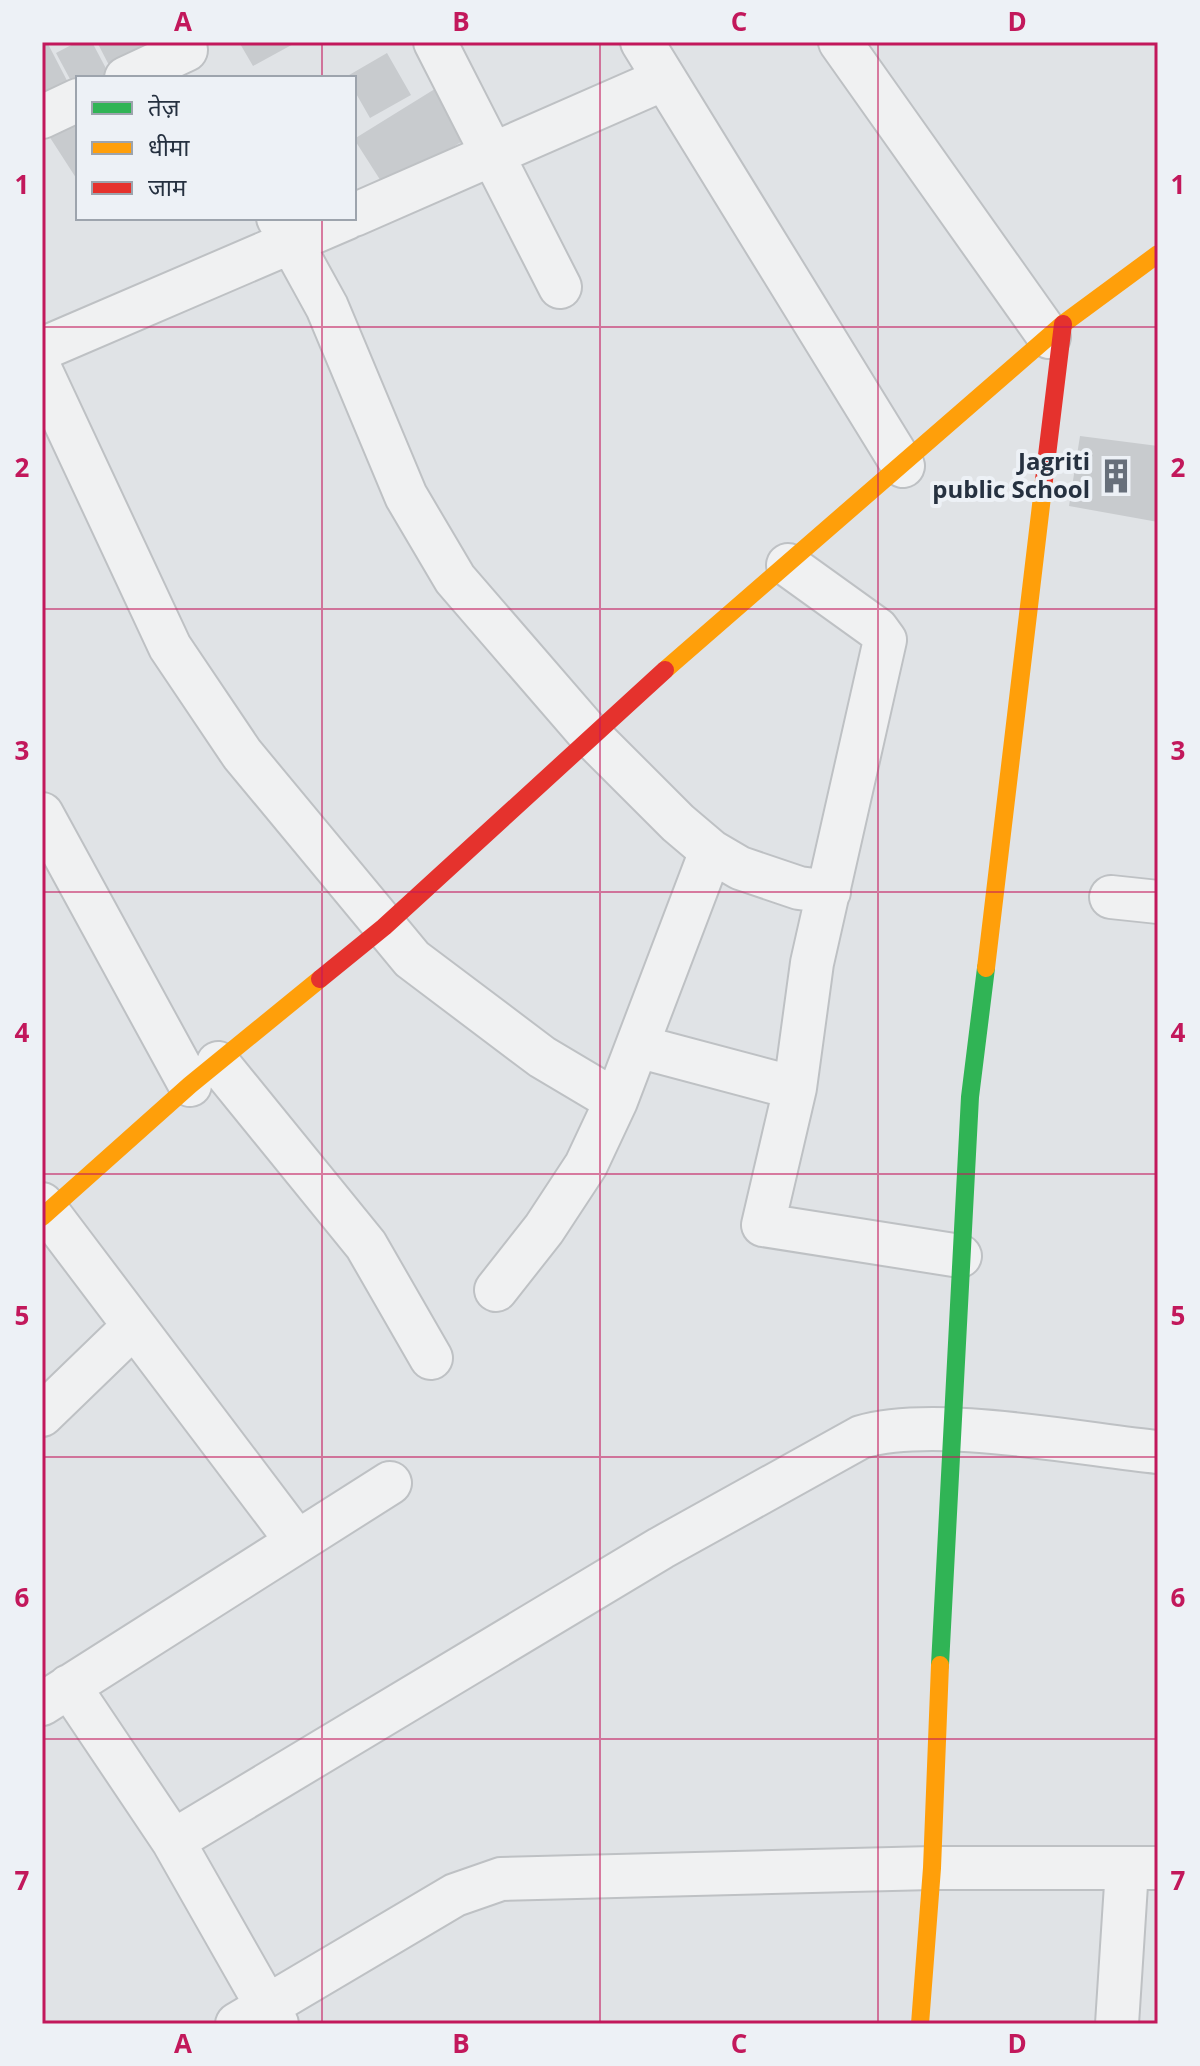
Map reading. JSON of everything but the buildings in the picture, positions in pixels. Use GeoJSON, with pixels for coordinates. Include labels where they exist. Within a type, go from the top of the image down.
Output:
{"type":"FeatureCollection","features":[{"type":"Feature","properties":{"kind":"street"},"geometry":{"type":"LineString","coordinates":[[435,42],[560,287]]}},
{"type":"Feature","properties":{"kind":"street"},"geometry":{"type":"LineString","coordinates":[[642,42],[903,466]]}},
{"type":"Feature","properties":{"kind":"street"},"geometry":{"type":"LineString","coordinates":[[840,42],[1056,330],[977,1028],[950,1430],[932,1868],[920,2024]]}},
{"type":"Feature","properties":{"kind":"street"},"geometry":{"type":"LineString","coordinates":[[132,76],[190,57]]}},
{"type":"Feature","properties":{"kind":"street"},"geometry":{"type":"LineString","coordinates":[[356,214],[664,79]]}},
{"type":"Feature","properties":{"kind":"street"},"geometry":{"type":"LineString","coordinates":[[42,117],[76,101]]}},
{"type":"Feature","properties":{"kind":"street"},"geometry":{"type":"LineString","coordinates":[[42,349],[285,230],[337,220]]}},
{"type":"Feature","properties":{"kind":"street"},"geometry":{"type":"LineString","coordinates":[[285,230],[327,307],[406,496],[439,553],[473,601],[590,735],[678,823],[711,851],[740,868],[799,888],[829,892]]}},
{"type":"Feature","properties":{"kind":"street"},"geometry":{"type":"LineString","coordinates":[[296,1540],[44,1212],[204,1074],[384,927],[590,735],[1056,330],[1158,254]]}},
{"type":"Feature","properties":{"kind":"street"},"geometry":{"type":"LineString","coordinates":[[42,373],[170,647],[242,754],[412,959],[542,1057],[616,1101]]}},
{"type":"Feature","properties":{"kind":"street"},"geometry":{"type":"LineString","coordinates":[[788,565],[877,629],[885,640],[812,963],[795,1088],[763,1225],[960,1256]]}},
{"type":"Feature","properties":{"kind":"street"},"geometry":{"type":"LineString","coordinates":[[42,814],[204,1074],[366,1245],[431,1358]]}},
{"type":"Feature","properties":{"kind":"street"},"geometry":{"type":"LineString","coordinates":[[496,1290],[563,1202],[586,1165],[616,1101],[711,851]]}},
{"type":"Feature","properties":{"kind":"street"},"geometry":{"type":"LineString","coordinates":[[1111,897],[1158,902]]}},
{"type":"Feature","properties":{"kind":"street"},"geometry":{"type":"LineString","coordinates":[[637,1046],[795,1088]]}},
{"type":"Feature","properties":{"kind":"street"},"geometry":{"type":"LineString","coordinates":[[42,1415],[134,1326]]}},
{"type":"Feature","properties":{"kind":"street"},"geometry":{"type":"LineString","coordinates":[[173,1841],[661,1548],[846,1445],[877,1433],[950,1430],[1158,1452]]}},
{"type":"Feature","properties":{"kind":"street"},"geometry":{"type":"LineString","coordinates":[[390,1483],[56,1695],[173,1841],[261,2018],[436,1906],[486,1881],[605,1873],[1142,1868],[1117,2024]]}},
{"type":"Feature","properties":{"kind":"traffic: fast"},"geometry":{"type":"LineString","coordinates":[[940,1665],[970,1097],[986,968]]}},
{"type":"Feature","properties":{"kind":"traffic: slow"},"geometry":{"type":"LineString","coordinates":[[665,670],[1063,324],[1158,254]]}},
{"type":"Feature","properties":{"kind":"traffic: slow"},"geometry":{"type":"LineString","coordinates":[[986,968],[1044,480]]}},
{"type":"Feature","properties":{"kind":"traffic: slow"},"geometry":{"type":"LineString","coordinates":[[42,1217],[190,1085],[320,979]]}},
{"type":"Feature","properties":{"kind":"traffic: slow"},"geometry":{"type":"LineString","coordinates":[[920,2024],[932,1868],[940,1665]]}},
{"type":"Feature","properties":{"kind":"traffic: jam"},"geometry":{"type":"LineString","coordinates":[[1044,480],[1063,324]]}},
{"type":"Feature","properties":{"kind":"traffic: jam"},"geometry":{"type":"LineString","coordinates":[[320,979],[384,927],[665,670]]}},
{"type":"Feature","properties":{"kind":"place","name":"Jagriti public School"},"geometry":{"type":"Point","coordinates":[1116,476]}}]}
